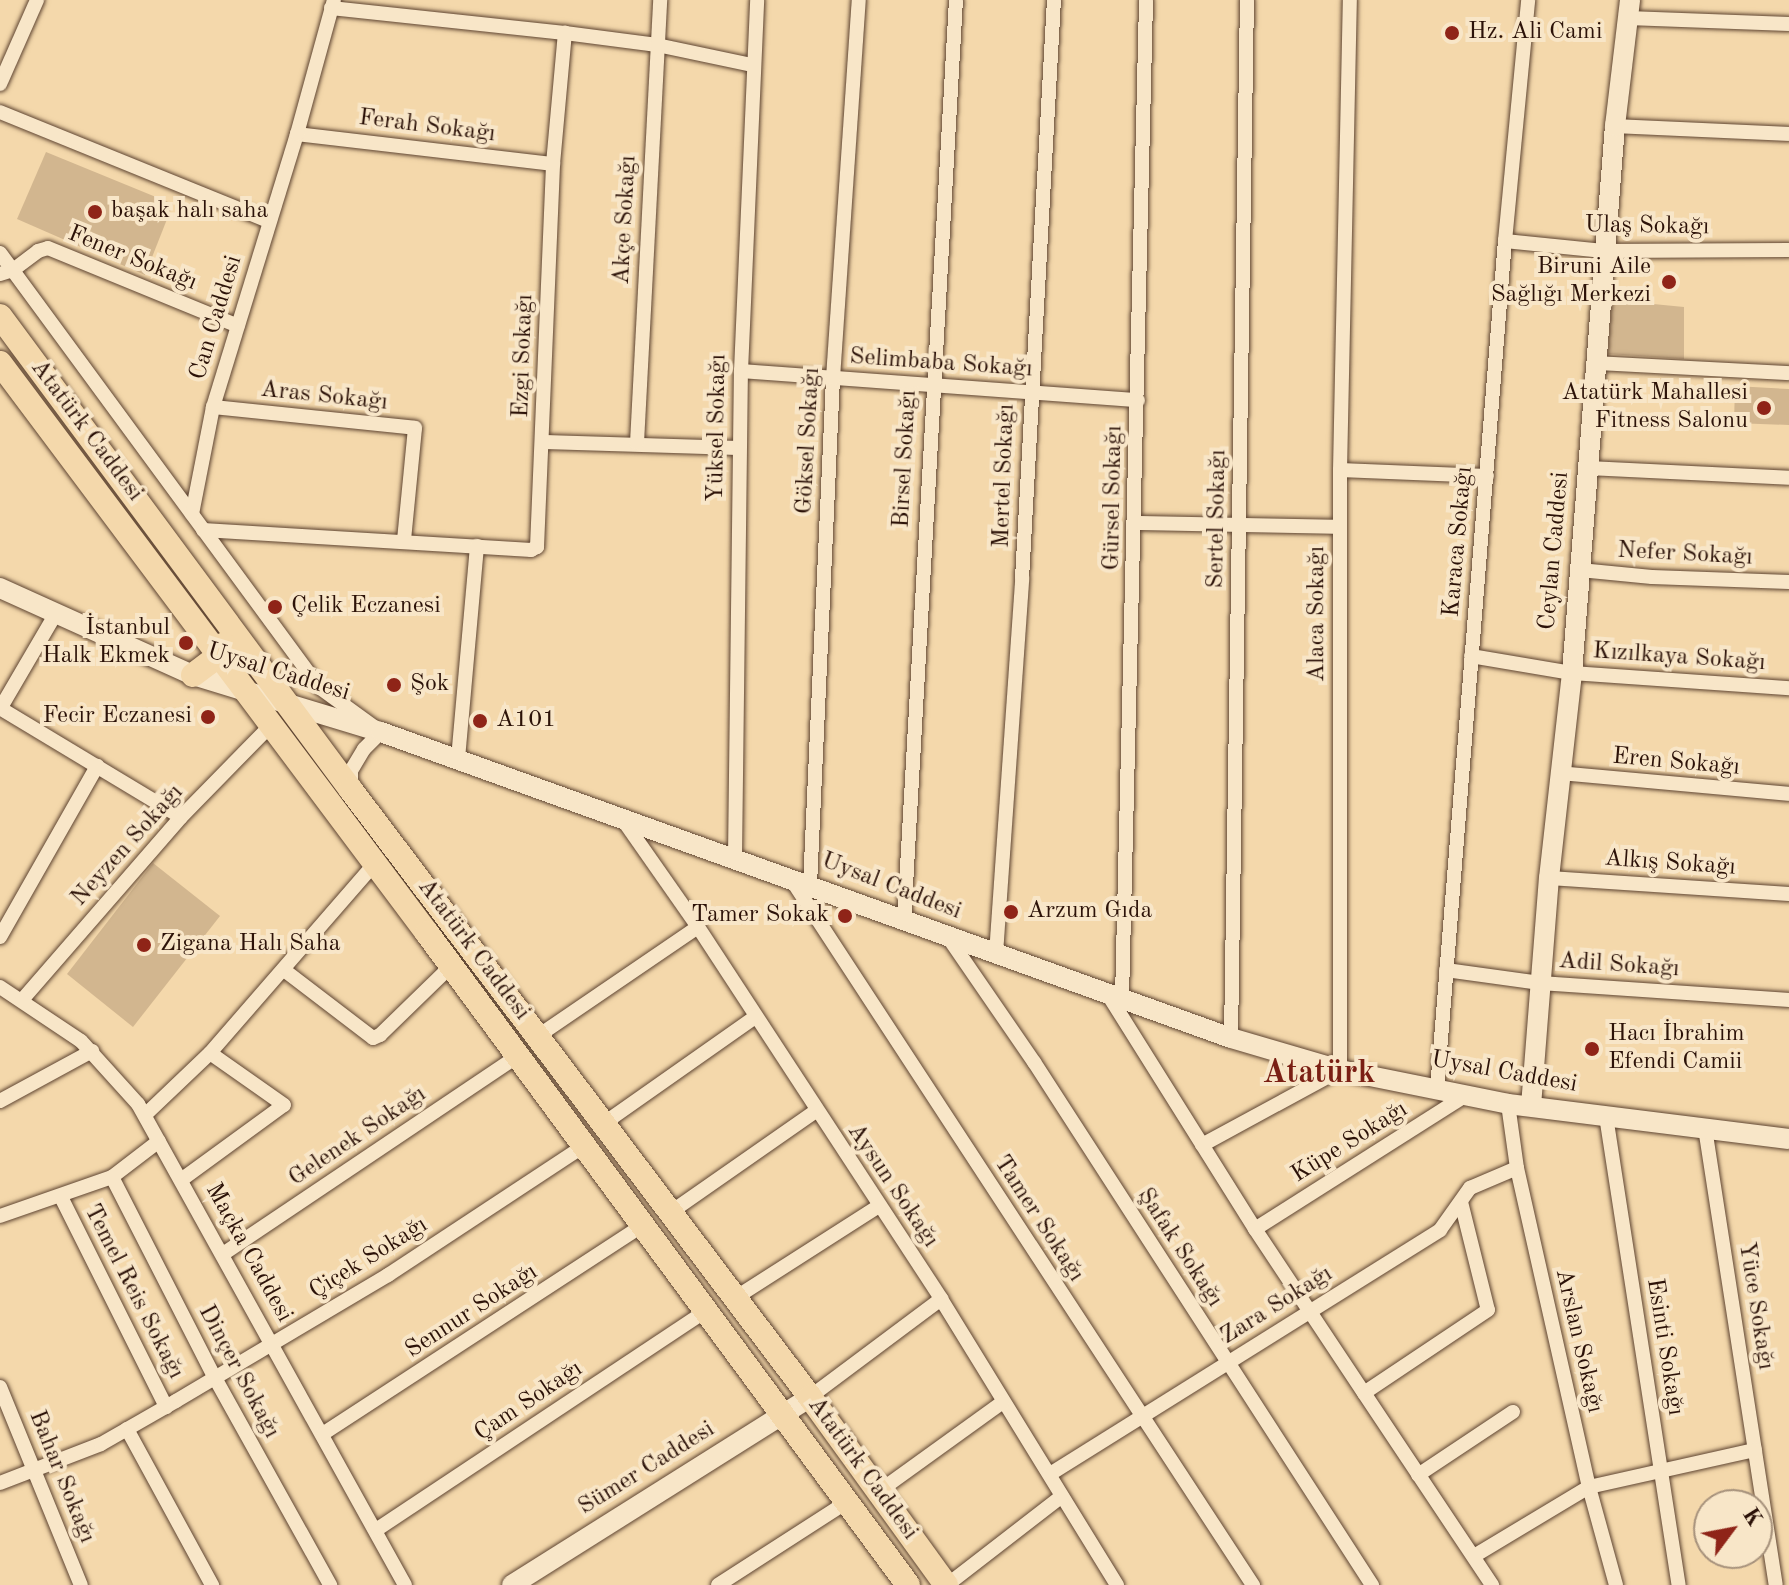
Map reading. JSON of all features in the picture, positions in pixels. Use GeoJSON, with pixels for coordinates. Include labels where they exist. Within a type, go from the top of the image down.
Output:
{"type":"FeatureCollection","features":[{"type":"Feature","properties":{"kind":"main road","name":"Atatürk Caddesi"},"geometry":{"type":"LineString","coordinates":[[0,316],[351,790],[810,1397],[946,1585]]}},
{"type":"Feature","properties":{"kind":"main road","name":"Atatürk Caddesi"},"geometry":{"type":"LineString","coordinates":[[0,363],[375,863],[908,1585]]}},
{"type":"Feature","properties":{"kind":"main road"},"geometry":{"type":"LineString","coordinates":[[193,675],[218,656],[227,621]]}},
{"type":"Feature","properties":{"kind":"street"},"geometry":{"type":"LineString","coordinates":[[0,84],[37,0]]}},
{"type":"Feature","properties":{"kind":"street","name":"Akçe Sokağı"},"geometry":{"type":"LineString","coordinates":[[637,443],[660,0]]}},
{"type":"Feature","properties":{"kind":"street","name":"Yüksel Sokağı"},"geometry":{"type":"LineString","coordinates":[[735,857],[739,448],[757,0]]}},
{"type":"Feature","properties":{"kind":"street","name":"Göksel Sokağı"},"geometry":{"type":"LineString","coordinates":[[810,885],[833,378],[859,0]]}},
{"type":"Feature","properties":{"kind":"street","name":"Birsel Sokağı"},"geometry":{"type":"LineString","coordinates":[[904,921],[956,0]]}},
{"type":"Feature","properties":{"kind":"street","name":"Mertel Sokağı"},"geometry":{"type":"LineString","coordinates":[[996,954],[1022,579],[1054,0]]}},
{"type":"Feature","properties":{"kind":"street","name":"Gürsel Sokağı"},"geometry":{"type":"LineString","coordinates":[[1114,995],[1138,400],[1146,0]]}},
{"type":"Feature","properties":{"kind":"street","name":"Sertel Sokağı"},"geometry":{"type":"LineString","coordinates":[[1231,1038],[1247,0]]}},
{"type":"Feature","properties":{"kind":"street","name":"Alaca Sokağı"},"geometry":{"type":"LineString","coordinates":[[1340,1070],[1340,470],[1350,0]]}},
{"type":"Feature","properties":{"kind":"street","name":"Karaca Sokağı"},"geometry":{"type":"LineString","coordinates":[[1437,1089],[1505,241],[1528,0]]}},
{"type":"Feature","properties":{"kind":"street"},"geometry":{"type":"LineString","coordinates":[[332,4],[657,45],[752,65]]}},
{"type":"Feature","properties":{"kind":"street","name":"Can Caddesi"},"geometry":{"type":"LineString","coordinates":[[192,514],[213,407],[297,134],[332,4]]}},
{"type":"Feature","properties":{"kind":"street"},"geometry":{"type":"LineString","coordinates":[[1629,9],[1789,24]]}},
{"type":"Feature","properties":{"kind":"street","name":"Ceylan Caddesi"},"geometry":{"type":"LineString","coordinates":[[1531,1106],[1549,878],[1572,673],[1603,251],[1629,9]]}},
{"type":"Feature","properties":{"kind":"street","name":"Ezgi Sokağı"},"geometry":{"type":"LineString","coordinates":[[203,530],[531,550],[537,547],[544,442],[553,164],[565,33]]}},
{"type":"Feature","properties":{"kind":"street"},"geometry":{"type":"LineString","coordinates":[[0,112],[269,221]]}},
{"type":"Feature","properties":{"kind":"street"},"geometry":{"type":"LineString","coordinates":[[1615,126],[1789,134]]}},
{"type":"Feature","properties":{"kind":"street","name":"Ferah Sokağı"},"geometry":{"type":"LineString","coordinates":[[297,134],[553,164]]}},
{"type":"Feature","properties":{"kind":"street","name":"Ulaş Sokağı"},"geometry":{"type":"LineString","coordinates":[[1505,241],[1603,251],[1789,250]]}},
{"type":"Feature","properties":{"kind":"street","name":"Fener Sokağı"},"geometry":{"type":"LineString","coordinates":[[6,272],[48,248],[238,326]]}},
{"type":"Feature","properties":{"kind":"street"},"geometry":{"type":"LineString","coordinates":[[0,253],[6,272],[192,514],[319,687],[381,732],[364,749],[351,771],[351,790]]}},
{"type":"Feature","properties":{"kind":"street"},"geometry":{"type":"LineString","coordinates":[[1596,363],[1789,373]]}},
{"type":"Feature","properties":{"kind":"street","name":"Selimbaba Sokağı"},"geometry":{"type":"LineString","coordinates":[[741,371],[1138,400]]}},
{"type":"Feature","properties":{"kind":"street","name":"Aras Sokağı"},"geometry":{"type":"LineString","coordinates":[[213,407],[415,428],[404,540]]}},
{"type":"Feature","properties":{"kind":"street"},"geometry":{"type":"LineString","coordinates":[[544,442],[739,448]]}},
{"type":"Feature","properties":{"kind":"street"},"geometry":{"type":"LineString","coordinates":[[1588,468],[1789,478]]}},
{"type":"Feature","properties":{"kind":"street"},"geometry":{"type":"LineString","coordinates":[[1340,470],[1487,476]]}},
{"type":"Feature","properties":{"kind":"street"},"geometry":{"type":"LineString","coordinates":[[1134,523],[1340,527]]}},
{"type":"Feature","properties":{"kind":"street"},"geometry":{"type":"LineString","coordinates":[[458,759],[477,546]]}},
{"type":"Feature","properties":{"kind":"street","name":"Nefer Sokağı"},"geometry":{"type":"LineString","coordinates":[[1580,570],[1652,577],[1789,582]]}},
{"type":"Feature","properties":{"kind":"street","name":"Uysal Caddesi"},"geometry":{"type":"LineString","coordinates":[[0,588],[193,675],[381,732],[789,876],[904,921],[1231,1038],[1340,1070],[1508,1104],[1789,1139]]}},
{"type":"Feature","properties":{"kind":"street"},"geometry":{"type":"LineString","coordinates":[[56,613],[0,709],[181,817]]}},
{"type":"Feature","properties":{"kind":"street","name":"Kızılkaya Sokağı"},"geometry":{"type":"LineString","coordinates":[[1471,656],[1572,673],[1789,688]]}},
{"type":"Feature","properties":{"kind":"street","name":"Neyzen Sokağı"},"geometry":{"type":"LineString","coordinates":[[22,1000],[181,817],[271,725]]}},
{"type":"Feature","properties":{"kind":"street"},"geometry":{"type":"LineString","coordinates":[[0,937],[97,766]]}},
{"type":"Feature","properties":{"kind":"street","name":"Eren Sokağı"},"geometry":{"type":"LineString","coordinates":[[1559,773],[1789,794]]}},
{"type":"Feature","properties":{"kind":"street","name":"Aysun Sokağı"},"geometry":{"type":"LineString","coordinates":[[620,817],[698,927],[941,1299],[1117,1585]]}},
{"type":"Feature","properties":{"kind":"street"},"geometry":{"type":"LineString","coordinates":[[145,1115],[210,1053],[375,863]]}},
{"type":"Feature","properties":{"kind":"street","name":"Tamer Sokağı"},"geometry":{"type":"LineString","coordinates":[[789,876],[1253,1585]]}},
{"type":"Feature","properties":{"kind":"street","name":"Alkış Sokağı"},"geometry":{"type":"LineString","coordinates":[[1549,878],[1789,894]]}},
{"type":"Feature","properties":{"kind":"street"},"geometry":{"type":"LineString","coordinates":[[538,1036],[698,927]]}},
{"type":"Feature","properties":{"kind":"street","name":"Şafak Sokağı"},"geometry":{"type":"LineString","coordinates":[[948,937],[1034,1062],[1372,1585]]}},
{"type":"Feature","properties":{"kind":"street"},"geometry":{"type":"LineString","coordinates":[[284,970],[373,1038],[380,1035],[451,966]]}},
{"type":"Feature","properties":{"kind":"street","name":"Adil Sokağı"},"geometry":{"type":"LineString","coordinates":[[1446,970],[1540,983],[1789,1000]]}},
{"type":"Feature","properties":{"kind":"street","name":"Maçka Caddesi"},"geometry":{"type":"LineString","coordinates":[[0,987],[92,1051],[145,1115],[324,1433],[405,1585]]}},
{"type":"Feature","properties":{"kind":"street"},"geometry":{"type":"LineString","coordinates":[[1114,995],[1255,1229],[1492,1585]]}},
{"type":"Feature","properties":{"kind":"street"},"geometry":{"type":"LineString","coordinates":[[603,1124],[755,1017]]}},
{"type":"Feature","properties":{"kind":"street"},"geometry":{"type":"LineString","coordinates":[[0,1101],[92,1051]]}},
{"type":"Feature","properties":{"kind":"street"},"geometry":{"type":"LineString","coordinates":[[181,1180],[284,1105],[210,1053]]}},
{"type":"Feature","properties":{"kind":"street","name":"Gelenek Sokağı"},"geometry":{"type":"LineString","coordinates":[[223,1254],[518,1056]]}},
{"type":"Feature","properties":{"kind":"street"},"geometry":{"type":"LineString","coordinates":[[1202,1145],[1340,1070]]}},
{"type":"Feature","properties":{"kind":"street","name":"Küpe Sokağı"},"geometry":{"type":"LineString","coordinates":[[1255,1229],[1468,1094]]}},
{"type":"Feature","properties":{"kind":"street","name":"Arslan Sokağı"},"geometry":{"type":"LineString","coordinates":[[1508,1104],[1517,1168],[1589,1487],[1616,1585]]}},
{"type":"Feature","properties":{"kind":"street"},"geometry":{"type":"LineString","coordinates":[[671,1212],[816,1111]]}},
{"type":"Feature","properties":{"kind":"street","name":"Esinti Sokağı"},"geometry":{"type":"LineString","coordinates":[[1606,1116],[1679,1585]]}},
{"type":"Feature","properties":{"kind":"street","name":"Yüce Sokağı"},"geometry":{"type":"LineString","coordinates":[[1705,1128],[1776,1585]]}},
{"type":"Feature","properties":{"kind":"street"},"geometry":{"type":"LineString","coordinates":[[0,1216],[112,1177],[159,1141]]}},
{"type":"Feature","properties":{"kind":"street","name":"Çiçek Sokağı"},"geometry":{"type":"LineString","coordinates":[[0,1483],[101,1444],[166,1407],[388,1275],[584,1146]]}},
{"type":"Feature","properties":{"kind":"street","name":"Zara Sokağı"},"geometry":{"type":"LineString","coordinates":[[1050,1474],[1440,1230],[1470,1188],[1517,1168]]}},
{"type":"Feature","properties":{"kind":"street","name":"Dinçer Sokağı"},"geometry":{"type":"LineString","coordinates":[[112,1177],[215,1378],[330,1585]]}},
{"type":"Feature","properties":{"kind":"street","name":"Temel Reis Sokağı"},"geometry":{"type":"LineString","coordinates":[[61,1197],[166,1407]]}},
{"type":"Feature","properties":{"kind":"street"},"geometry":{"type":"LineString","coordinates":[[1364,1393],[1488,1310],[1461,1202]]}},
{"type":"Feature","properties":{"kind":"street"},"geometry":{"type":"LineString","coordinates":[[735,1298],[879,1206]]}},
{"type":"Feature","properties":{"kind":"street","name":"Sennur Sokağı"},"geometry":{"type":"LineString","coordinates":[[324,1433],[643,1225]]}},
{"type":"Feature","properties":{"kind":"street"},"geometry":{"type":"LineString","coordinates":[[810,1397],[941,1299]]}},
{"type":"Feature","properties":{"kind":"street","name":"Çam Sokağı"},"geometry":{"type":"LineString","coordinates":[[376,1530],[706,1311]]}},
{"type":"Feature","properties":{"kind":"street","name":"Bahar Sokağı"},"geometry":{"type":"LineString","coordinates":[[0,1387],[81,1585]]}},
{"type":"Feature","properties":{"kind":"street","name":"Sümer Caddesi"},"geometry":{"type":"LineString","coordinates":[[512,1585],[810,1397]]}},
{"type":"Feature","properties":{"kind":"street"},"geometry":{"type":"LineString","coordinates":[[878,1492],[1003,1402]]}},
{"type":"Feature","properties":{"kind":"street"},"geometry":{"type":"LineString","coordinates":[[1418,1475],[1513,1412]]}},
{"type":"Feature","properties":{"kind":"street"},"geometry":{"type":"LineString","coordinates":[[127,1429],[212,1585]]}},
{"type":"Feature","properties":{"kind":"street"},"geometry":{"type":"LineString","coordinates":[[1474,1556],[1589,1487],[1755,1450]]}},
{"type":"Feature","properties":{"kind":"street"},"geometry":{"type":"LineString","coordinates":[[946,1585],[1062,1496]]}},
{"type":"Feature","properties":{"kind":"street"},"geometry":{"type":"LineString","coordinates":[[718,1585],[847,1502]]}},
{"type":"Feature","properties":{"kind":"shaded area","name":"başak halı saha"},"geometry":{"type":"Polygon","coordinates":[[[46,152],[173,204],[145,275],[17,219],[46,152]]]}},
{"type":"Feature","properties":{"kind":"shaded area"},"geometry":{"type":"Polygon","coordinates":[[[1612,300],[1684,307],[1684,359],[1608,354],[1612,300]]]}},
{"type":"Feature","properties":{"kind":"shaded area","name":"Atatürk Mahallesi Fitness Salonu"},"geometry":{"type":"Polygon","coordinates":[[[1735,386],[1789,389],[1789,425],[1734,423],[1735,386]]]}},
{"type":"Feature","properties":{"kind":"shaded area","name":"Zigana Halı Saha"},"geometry":{"type":"Polygon","coordinates":[[[153,863],[220,916],[133,1027],[67,974],[153,863]]]}},
{"type":"Feature","properties":{"kind":"place","name":"Hz. Ali Cami"},"geometry":{"type":"Point","coordinates":[1452,33]}},
{"type":"Feature","properties":{"kind":"place","name":"başak halı saha"},"geometry":{"type":"Point","coordinates":[95,212]}},
{"type":"Feature","properties":{"kind":"place","name":"Biruni Aile Sağlığı Merkezi"},"geometry":{"type":"Point","coordinates":[1669,282]}},
{"type":"Feature","properties":{"kind":"place","name":"Atatürk Mahallesi Fitness Salonu"},"geometry":{"type":"Point","coordinates":[1764,408]}},
{"type":"Feature","properties":{"kind":"place","name":"Çelik Eczanesi"},"geometry":{"type":"Point","coordinates":[275,607]}},
{"type":"Feature","properties":{"kind":"place","name":"İstanbul Halk Ekmek"},"geometry":{"type":"Point","coordinates":[186,643]}},
{"type":"Feature","properties":{"kind":"place","name":"Şok"},"geometry":{"type":"Point","coordinates":[394,685]}},
{"type":"Feature","properties":{"kind":"place","name":"Fecir Eczanesi"},"geometry":{"type":"Point","coordinates":[208,717]}},
{"type":"Feature","properties":{"kind":"place","name":"A101"},"geometry":{"type":"Point","coordinates":[480,721]}},
{"type":"Feature","properties":{"kind":"place","name":"Arzum Gıda"},"geometry":{"type":"Point","coordinates":[1011,912]}},
{"type":"Feature","properties":{"kind":"place","name":"Tamer Sokak"},"geometry":{"type":"Point","coordinates":[845,916]}},
{"type":"Feature","properties":{"kind":"place","name":"Zigana Halı Saha"},"geometry":{"type":"Point","coordinates":[144,945]}},
{"type":"Feature","properties":{"kind":"place","name":"Hacı İbrahim Efendi Camii"},"geometry":{"type":"Point","coordinates":[1592,1049]}},
{"type":"Feature","properties":{"kind":"district","name":"Atatürk"},"geometry":{"type":"Point","coordinates":[1319,1074]}}]}
